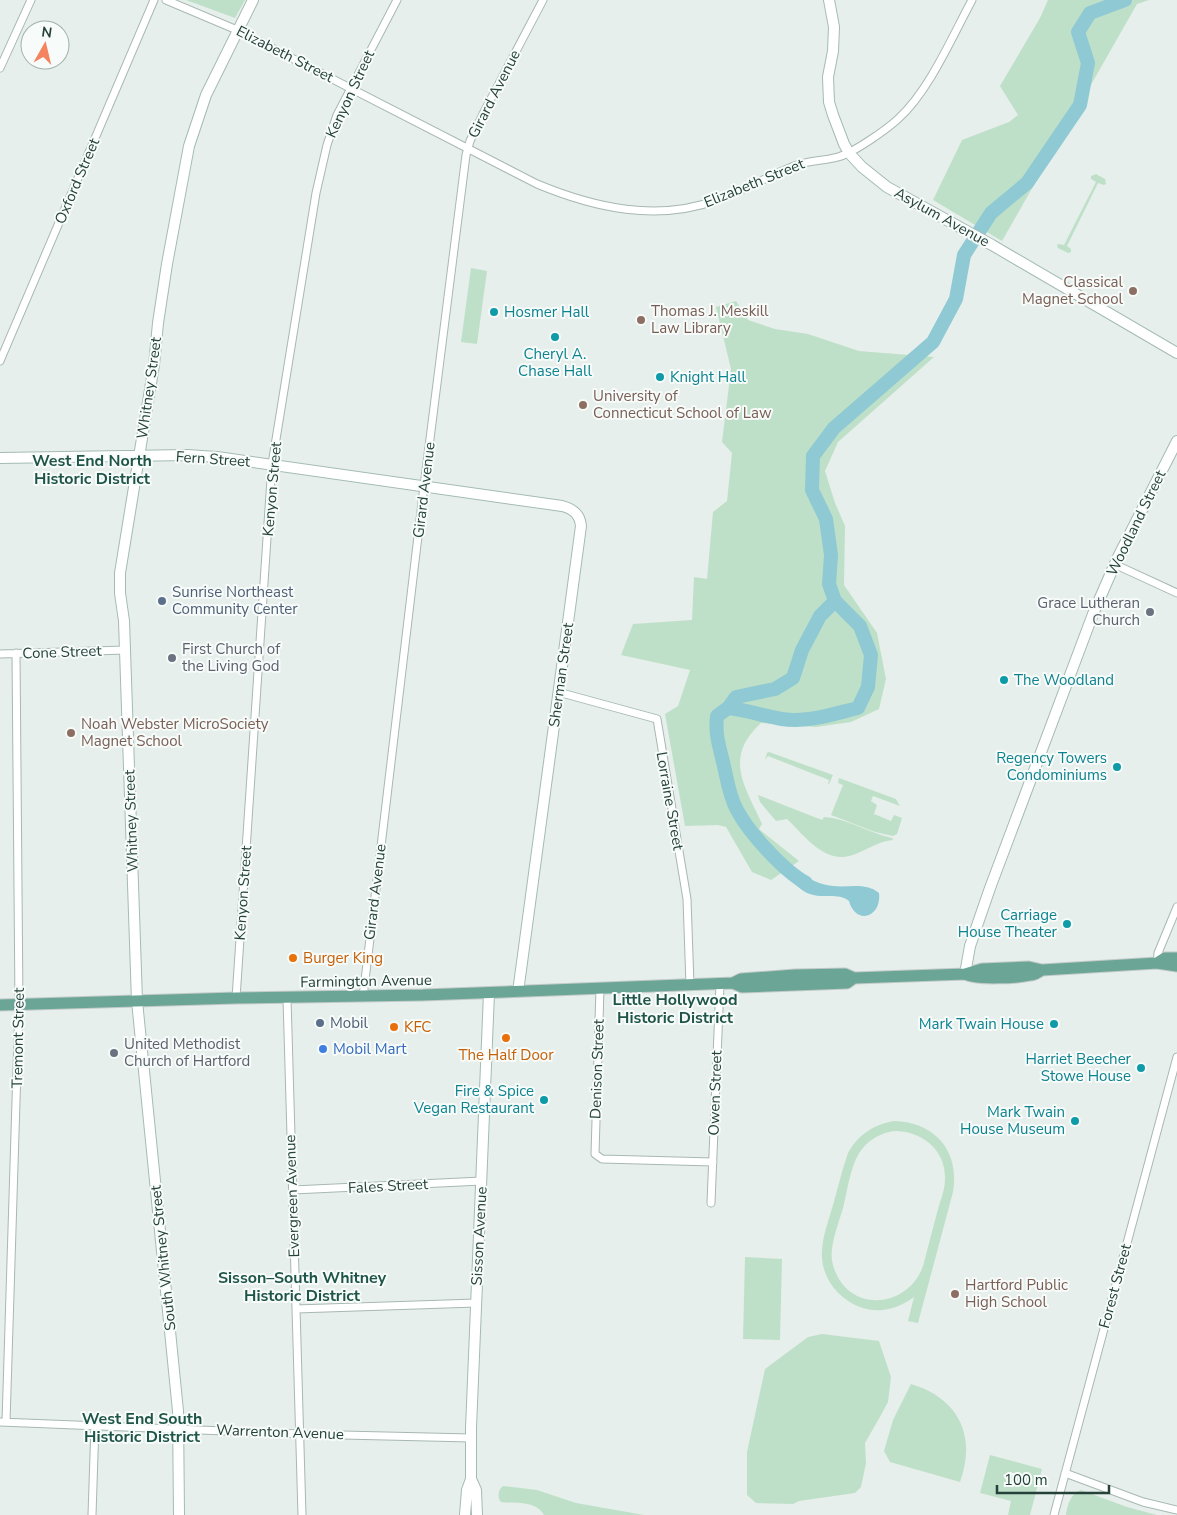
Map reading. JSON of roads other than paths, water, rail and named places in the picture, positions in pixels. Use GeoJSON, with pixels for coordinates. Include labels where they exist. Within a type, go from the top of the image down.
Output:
{"type":"FeatureCollection","features":[{"type":"Feature","properties":{"kind":"main road","name":"Whitney Street"},"geometry":{"type":"LineString","coordinates":[[137,1001],[120,573],[154,365],[158,323],[189,146],[206,94],[253,0]]}},
{"type":"Feature","properties":{"kind":"main road","name":"Asylum Avenue"},"geometry":{"type":"LineString","coordinates":[[829,0],[834,27],[833,51],[828,77],[830,102],[839,134],[849,153],[862,167],[887,187],[992,245],[1177,353]]}},
{"type":"Feature","properties":{"kind":"main road","name":"Woodland Street"},"geometry":{"type":"LineString","coordinates":[[965,974],[970,946],[1006,844],[1093,614],[1114,564],[1177,440]]}},
{"type":"Feature","properties":{"kind":"main road","name":"Fern Street"},"geometry":{"type":"LineString","coordinates":[[0,458],[202,456],[424,486]]}},
{"type":"Feature","properties":{"kind":"main road","name":"Sherman Street"},"geometry":{"type":"LineString","coordinates":[[424,486],[562,506],[572,509],[577,515],[581,526],[518,992]]}},
{"type":"Feature","properties":{"kind":"main road","name":"Farmington Avenue"},"geometry":{"type":"LineString","coordinates":[[1157,963],[1164,958],[1177,958]]}},
{"type":"Feature","properties":{"kind":"main road","name":"Farmington Avenue"},"geometry":{"type":"LineString","coordinates":[[0,1005],[236,998],[362,997],[733,983],[742,987],[785,986],[847,983],[854,978],[965,974],[975,978],[1030,976],[1042,970],[1157,963],[1177,966]]}},
{"type":"Feature","properties":{"kind":"main road","name":"Sisson Avenue"},"geometry":{"type":"LineString","coordinates":[[477,1515],[476,1490],[472,1480],[471,1438],[489,993]]}},
{"type":"Feature","properties":{"kind":"main road","name":"South Whitney Street"},"geometry":{"type":"LineString","coordinates":[[137,1001],[179,1428],[179,1515]]}},
{"type":"Feature","properties":{"kind":"main road","name":"Sisson Avenue"},"geometry":{"type":"LineString","coordinates":[[465,1515],[467,1490],[472,1480]]}},
{"type":"Feature","properties":{"kind":"street"},"geometry":{"type":"LineString","coordinates":[[0,68],[31,0]]}},
{"type":"Feature","properties":{"kind":"street","name":"Oxford Street"},"geometry":{"type":"LineString","coordinates":[[0,361],[154,0]]}},
{"type":"Feature","properties":{"kind":"street","name":"Elizabeth Street"},"geometry":{"type":"LineString","coordinates":[[166,0],[238,30],[510,171],[552,190],[601,205],[642,211],[672,210],[700,205],[730,195],[801,163],[818,159],[836,158],[849,153]]}},
{"type":"Feature","properties":{"kind":"street","name":"Kenyon Street"},"geometry":{"type":"LineString","coordinates":[[236,998],[272,464],[316,194],[332,130],[350,88],[397,0]]}},
{"type":"Feature","properties":{"kind":"street","name":"Girard Avenue"},"geometry":{"type":"LineString","coordinates":[[362,997],[467,149],[484,112],[543,0]]}},
{"type":"Feature","properties":{"kind":"street"},"geometry":{"type":"LineString","coordinates":[[849,153],[893,123],[910,106],[926,84],[972,0]]}},
{"type":"Feature","properties":{"kind":"street"},"geometry":{"type":"LineString","coordinates":[[1114,564],[1177,593]]}},
{"type":"Feature","properties":{"kind":"street","name":"Cone Street"},"geometry":{"type":"LineString","coordinates":[[0,654],[124,650]]}},
{"type":"Feature","properties":{"kind":"street","name":"Tremont Street"},"geometry":{"type":"LineString","coordinates":[[3,1422],[19,1005],[16,653]]}},
{"type":"Feature","properties":{"kind":"street","name":"Lorraine Street"},"geometry":{"type":"LineString","coordinates":[[558,692],[656,719],[687,899],[690,985]]}},
{"type":"Feature","properties":{"kind":"street"},"geometry":{"type":"LineString","coordinates":[[1157,963],[1160,950],[1177,907]]}},
{"type":"Feature","properties":{"kind":"street","name":"Owen Street"},"geometry":{"type":"LineString","coordinates":[[711,1203],[720,984]]}},
{"type":"Feature","properties":{"kind":"street","name":"Denison Street"},"geometry":{"type":"LineString","coordinates":[[600,988],[595,1154],[602,1159],[713,1162]]}},
{"type":"Feature","properties":{"kind":"street","name":"Evergreen Avenue"},"geometry":{"type":"LineString","coordinates":[[287,998],[302,1515]]}},
{"type":"Feature","properties":{"kind":"street","name":"Forest Street"},"geometry":{"type":"LineString","coordinates":[[1054,1515],[1177,1057]]}},
{"type":"Feature","properties":{"kind":"street","name":"Fales Street"},"geometry":{"type":"LineString","coordinates":[[293,1190],[482,1181]]}},
{"type":"Feature","properties":{"kind":"street"},"geometry":{"type":"LineString","coordinates":[[296,1309],[476,1303]]}},
{"type":"Feature","properties":{"kind":"street","name":"Warrenton Avenue"},"geometry":{"type":"LineString","coordinates":[[3,1422],[300,1434],[471,1438]]}},
{"type":"Feature","properties":{"kind":"street"},"geometry":{"type":"LineString","coordinates":[[92,1515],[95,1425]]}},
{"type":"Feature","properties":{"kind":"street"},"geometry":{"type":"LineString","coordinates":[[1065,1473],[1143,1502],[1177,1510]]}},
{"type":"Feature","properties":{"kind":"water"},"geometry":{"type":"Polygon","coordinates":[[[797,871],[809,879],[823,884],[863,886],[874,890],[879,893],[877,908],[873,913],[862,916],[852,909],[849,901],[845,898],[807,893],[788,877],[791,873],[797,871]]]}},
{"type":"Feature","properties":{"kind":"waterway"},"geometry":{"type":"LineString","coordinates":[[806,883],[788,870],[768,851],[734,805],[719,745],[717,716],[728,708],[782,719],[801,720],[858,708],[868,687],[871,655],[860,626],[835,601],[829,584],[831,555],[826,519],[812,490],[813,456],[834,428],[933,342],[956,299],[964,255],[991,213],[1027,183],[1080,105],[1088,63],[1078,32],[1090,13],[1125,0]]}},
{"type":"Feature","properties":{"kind":"waterway"},"geometry":{"type":"LineString","coordinates":[[728,708],[736,697],[775,689],[793,678],[802,650],[820,616],[835,601]]}},
{"type":"Feature","properties":{"kind":"place","name":"Classical Magnet School"},"geometry":{"type":"Point","coordinates":[1133,291]}},
{"type":"Feature","properties":{"kind":"place","name":"Hosmer Hall"},"geometry":{"type":"Point","coordinates":[494,312]}},
{"type":"Feature","properties":{"kind":"place","name":"Thomas J. Meskill Law Library"},"geometry":{"type":"Point","coordinates":[641,320]}},
{"type":"Feature","properties":{"kind":"place","name":"Cheryl A. Chase Hall"},"geometry":{"type":"Point","coordinates":[555,337]}},
{"type":"Feature","properties":{"kind":"place","name":"Knight Hall"},"geometry":{"type":"Point","coordinates":[660,377]}},
{"type":"Feature","properties":{"kind":"place","name":"University of Connecticut School of Law"},"geometry":{"type":"Point","coordinates":[583,405]}},
{"type":"Feature","properties":{"kind":"place","name":"Sunrise Northeast Community Center"},"geometry":{"type":"Point","coordinates":[162,601]}},
{"type":"Feature","properties":{"kind":"place","name":"Grace Lutheran Church"},"geometry":{"type":"Point","coordinates":[1150,612]}},
{"type":"Feature","properties":{"kind":"place","name":"First Church of the Living God"},"geometry":{"type":"Point","coordinates":[172,658]}},
{"type":"Feature","properties":{"kind":"place","name":"The Woodland"},"geometry":{"type":"Point","coordinates":[1004,680]}},
{"type":"Feature","properties":{"kind":"place","name":"Noah Webster MicroSociety Magnet School"},"geometry":{"type":"Point","coordinates":[71,733]}},
{"type":"Feature","properties":{"kind":"place","name":"Regency Towers Condominiums"},"geometry":{"type":"Point","coordinates":[1117,767]}},
{"type":"Feature","properties":{"kind":"place","name":"Carriage House Theater"},"geometry":{"type":"Point","coordinates":[1067,924]}},
{"type":"Feature","properties":{"kind":"place","name":"Burger King"},"geometry":{"type":"Point","coordinates":[293,958]}},
{"type":"Feature","properties":{"kind":"place","name":"Mobil"},"geometry":{"type":"Point","coordinates":[320,1023]}},
{"type":"Feature","properties":{"kind":"place","name":"Mark Twain House"},"geometry":{"type":"Point","coordinates":[1054,1024]}},
{"type":"Feature","properties":{"kind":"place","name":"KFC"},"geometry":{"type":"Point","coordinates":[394,1027]}},
{"type":"Feature","properties":{"kind":"place","name":"The Half Door"},"geometry":{"type":"Point","coordinates":[506,1038]}},
{"type":"Feature","properties":{"kind":"place","name":"Mobil Mart"},"geometry":{"type":"Point","coordinates":[323,1049]}},
{"type":"Feature","properties":{"kind":"place","name":"United Methodist Church of Hartford"},"geometry":{"type":"Point","coordinates":[114,1053]}},
{"type":"Feature","properties":{"kind":"place","name":"Harriet Beecher Stowe House"},"geometry":{"type":"Point","coordinates":[1141,1068]}},
{"type":"Feature","properties":{"kind":"place","name":"Fire & Spice Vegan Restaurant"},"geometry":{"type":"Point","coordinates":[544,1100]}},
{"type":"Feature","properties":{"kind":"place","name":"Mark Twain House Museum"},"geometry":{"type":"Point","coordinates":[1075,1121]}},
{"type":"Feature","properties":{"kind":"place","name":"Hartford Public High School"},"geometry":{"type":"Point","coordinates":[955,1294]}},
{"type":"Feature","properties":{"kind":"district","name":"West End North Historic District"},"geometry":{"type":"Point","coordinates":[92,470]}},
{"type":"Feature","properties":{"kind":"district","name":"Little Hollywood Historic District"},"geometry":{"type":"Point","coordinates":[675,1009]}},
{"type":"Feature","properties":{"kind":"district","name":"Sisson–South Whitney Historic District"},"geometry":{"type":"Point","coordinates":[302,1287]}},
{"type":"Feature","properties":{"kind":"district","name":"West End South Historic District"},"geometry":{"type":"Point","coordinates":[142,1428]}}]}
